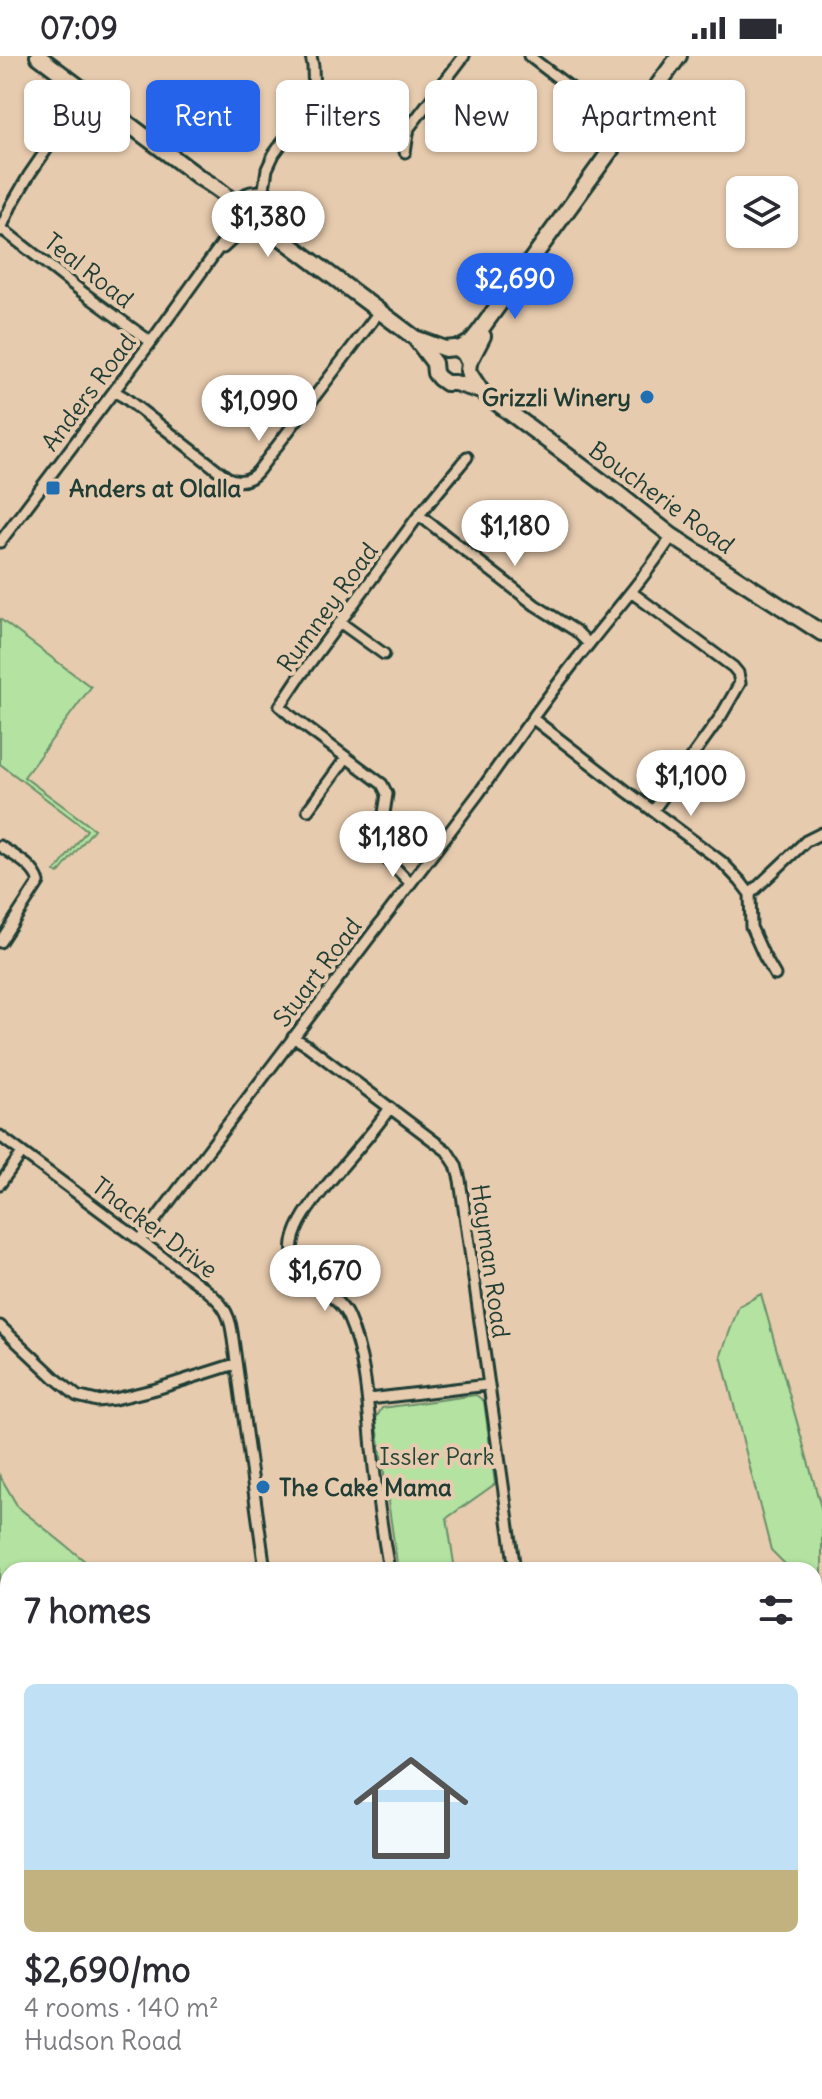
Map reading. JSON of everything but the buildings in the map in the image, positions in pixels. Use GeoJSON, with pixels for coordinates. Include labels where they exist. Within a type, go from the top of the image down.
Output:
{"type":"FeatureCollection","features":[{"type":"Feature","properties":{"kind":"main road"},"geometry":{"type":"LineString","coordinates":[[38,56],[70,80]]}},
{"type":"Feature","properties":{"kind":"main road"},"geometry":{"type":"LineString","coordinates":[[661,80],[679,56]]}},
{"type":"Feature","properties":{"kind":"main road"},"geometry":{"type":"LineString","coordinates":[[130,125],[211,184],[235,205],[243,223],[254,229],[267,226],[274,217],[273,204],[256,195],[211,184]]}},
{"type":"Feature","properties":{"kind":"main road"},"geometry":{"type":"LineString","coordinates":[[434,363],[437,354],[471,342],[609,152]]}},
{"type":"Feature","properties":{"kind":"main road"},"geometry":{"type":"LineString","coordinates":[[239,213],[241,204],[256,195]]}},
{"type":"Feature","properties":{"kind":"main road","name":"Boucherie Road"},"geometry":{"type":"LineString","coordinates":[[274,217],[279,234],[299,253],[415,338],[434,363],[439,378],[446,383],[481,391],[672,536],[822,633]]}},
{"type":"Feature","properties":{"kind":"main road","name":"Boucherie Road"},"geometry":{"type":"LineString","coordinates":[[254,229],[299,253]]}},
{"type":"Feature","properties":{"kind":"main road"},"geometry":{"type":"LineString","coordinates":[[455,383],[464,378],[530,261]]}},
{"type":"Feature","properties":{"kind":"main road","name":"Boucherie Road"},"geometry":{"type":"LineString","coordinates":[[415,338],[452,349],[467,358],[468,367],[481,391]]}},
{"type":"Feature","properties":{"kind":"street"},"geometry":{"type":"LineString","coordinates":[[256,195],[274,154],[314,99],[311,56]]}},
{"type":"Feature","properties":{"kind":"street"},"geometry":{"type":"LineString","coordinates":[[409,128],[464,56]]}},
{"type":"Feature","properties":{"kind":"street"},"geometry":{"type":"LineString","coordinates":[[529,56],[559,80]]}},
{"type":"Feature","properties":{"kind":"street"},"geometry":{"type":"LineString","coordinates":[[1,230],[11,206],[45,152]]}},
{"type":"Feature","properties":{"kind":"street","name":"Anders Road"},"geometry":{"type":"LineString","coordinates":[[0,542],[115,392],[206,265],[239,213]]}},
{"type":"Feature","properties":{"kind":"street","name":"Anders Road"},"geometry":{"type":"LineString","coordinates":[[206,265],[237,235],[254,229]]}},
{"type":"Feature","properties":{"kind":"street","name":"Teal Road"},"geometry":{"type":"LineString","coordinates":[[1,230],[151,342]]}},
{"type":"Feature","properties":{"kind":"street"},"geometry":{"type":"LineString","coordinates":[[115,392],[228,478],[246,480],[258,471],[379,312]]}},
{"type":"Feature","properties":{"kind":"street","name":"Rumney Road"},"geometry":{"type":"LineString","coordinates":[[410,883],[383,855],[379,846],[387,794],[382,784],[280,706],[419,515],[467,457]]}},
{"type":"Feature","properties":{"kind":"street"},"geometry":{"type":"LineString","coordinates":[[419,515],[535,605],[576,631],[589,644]]}},
{"type":"Feature","properties":{"kind":"street","name":"Stuart Road"},"geometry":{"type":"LineString","coordinates":[[140,1240],[479,793],[532,718],[655,563],[672,536]]}},
{"type":"Feature","properties":{"kind":"street"},"geometry":{"type":"LineString","coordinates":[[631,592],[733,667],[740,683],[721,716],[653,811]]}},
{"type":"Feature","properties":{"kind":"street"},"geometry":{"type":"LineString","coordinates":[[341,623],[384,654]]}},
{"type":"Feature","properties":{"kind":"street"},"geometry":{"type":"LineString","coordinates":[[532,718],[722,862],[750,894],[751,927],[775,975]]}},
{"type":"Feature","properties":{"kind":"street"},"geometry":{"type":"LineString","coordinates":[[308,810],[346,758]]}},
{"type":"Feature","properties":{"kind":"street"},"geometry":{"type":"LineString","coordinates":[[750,894],[806,841],[822,833]]}},
{"type":"Feature","properties":{"kind":"street"},"geometry":{"type":"LineString","coordinates":[[0,846],[23,861],[37,874],[39,882],[0,942]]}},
{"type":"Feature","properties":{"kind":"street","name":"Hayman Road"},"geometry":{"type":"LineString","coordinates":[[293,1037],[447,1151],[456,1165],[514,1562]]}},
{"type":"Feature","properties":{"kind":"street"},"geometry":{"type":"LineString","coordinates":[[388,1562],[379,1510],[369,1399],[357,1341],[347,1315],[335,1299],[304,1276],[292,1255],[299,1224],[389,1109]]}},
{"type":"Feature","properties":{"kind":"street","name":"Thacker Drive"},"geometry":{"type":"LineString","coordinates":[[0,1136],[219,1300],[229,1316],[264,1562]]}},
{"type":"Feature","properties":{"kind":"street"},"geometry":{"type":"LineString","coordinates":[[0,1184],[22,1153]]}},
{"type":"Feature","properties":{"kind":"street"},"geometry":{"type":"LineString","coordinates":[[0,1326],[77,1396],[97,1401],[156,1389],[235,1364]]}},
{"type":"Feature","properties":{"kind":"street"},"geometry":{"type":"LineString","coordinates":[[369,1399],[488,1385]]}},
{"type":"Feature","properties":{"kind":"green space"},"geometry":{"type":"Polygon","coordinates":[[[0,619],[91,687],[24,777],[94,829],[58,874],[55,872],[87,830],[0,764],[0,619]]]}},
{"type":"Feature","properties":{"kind":"green space"},"geometry":{"type":"Polygon","coordinates":[[[761,1294],[822,1511],[822,1562],[783,1562],[771,1550],[721,1355],[739,1306],[761,1294]]]}},
{"type":"Feature","properties":{"kind":"green space","name":"Issler Park"},"geometry":{"type":"Polygon","coordinates":[[[476,1395],[484,1401],[495,1484],[447,1518],[454,1562],[397,1562],[376,1418],[382,1408],[476,1395]]]}},
{"type":"Feature","properties":{"kind":"green space"},"geometry":{"type":"Polygon","coordinates":[[[0,1476],[18,1507],[86,1562],[0,1562],[0,1476]]]}},
{"type":"Feature","properties":{"kind":"place","name":"Grizzli Winery"},"geometry":{"type":"Point","coordinates":[647,397]}},
{"type":"Feature","properties":{"kind":"place","name":"Anders at Olalla"},"geometry":{"type":"Point","coordinates":[53,488]}},
{"type":"Feature","properties":{"kind":"place","name":"The Cake Mama"},"geometry":{"type":"Point","coordinates":[263,1487]}}]}
